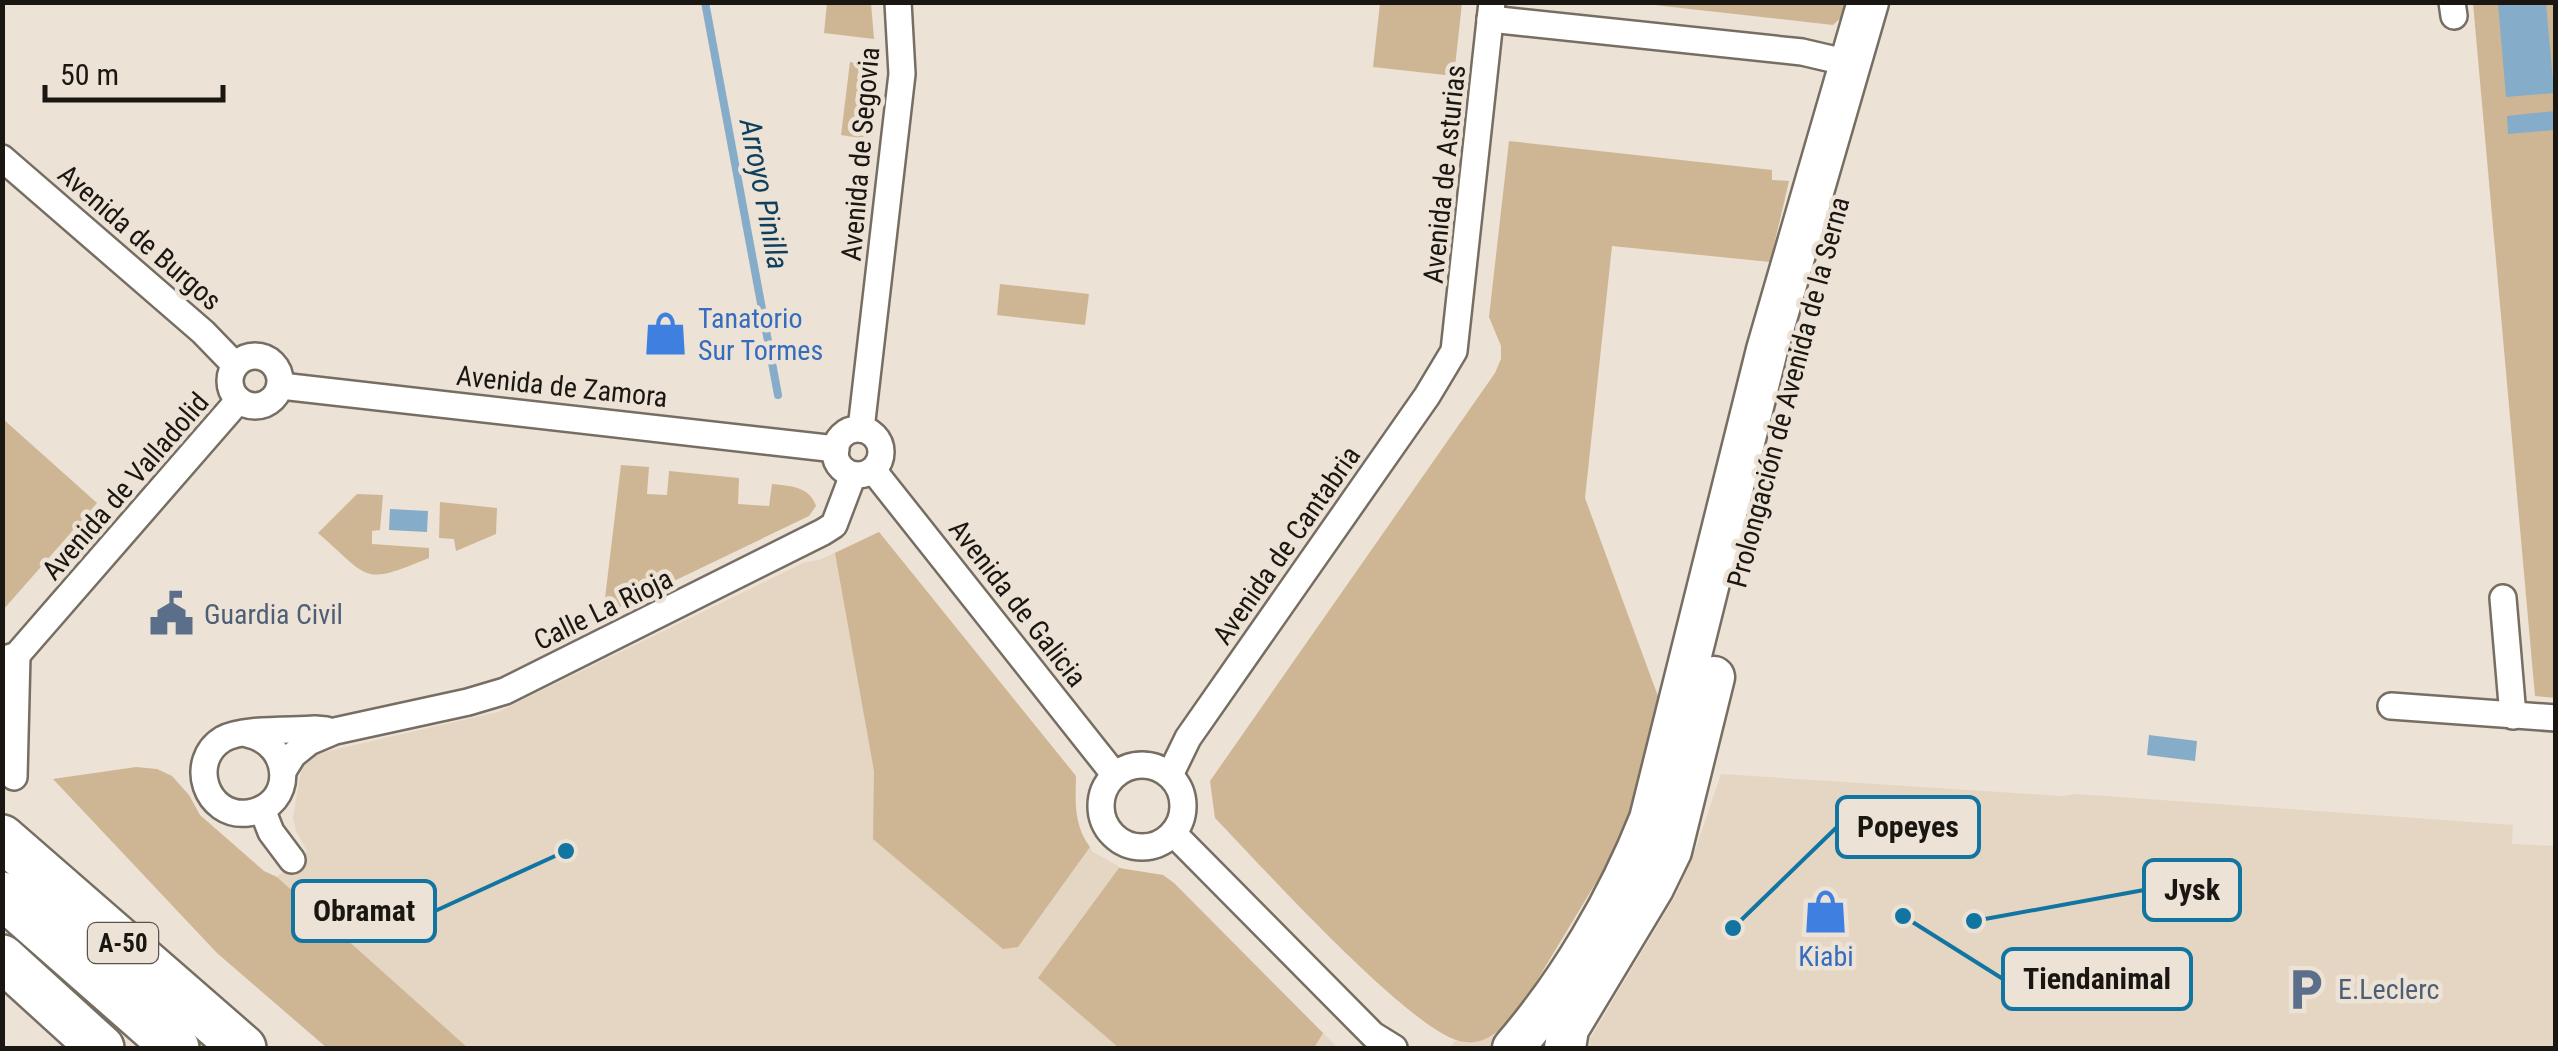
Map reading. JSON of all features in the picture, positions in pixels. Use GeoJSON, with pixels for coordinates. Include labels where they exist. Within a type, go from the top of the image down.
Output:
{"type":"FeatureCollection","features":[{"type":"Feature","properties":{"kind":"highway","name":"A-50"},"geometry":{"type":"LineString","coordinates":[[2,838],[243,1048]]}},
{"type":"Feature","properties":{"kind":"highway","name":"A-50"},"geometry":{"type":"LineString","coordinates":[[2,895],[176,1048]]}},
{"type":"Feature","properties":{"kind":"highway"},"geometry":{"type":"LineString","coordinates":[[2,958],[101,1048]]}},
{"type":"Feature","properties":{"kind":"highway"},"geometry":{"type":"LineString","coordinates":[[194,1006],[263,1048]]}},
{"type":"Feature","properties":{"kind":"main road","name":"Prolongación de Avenida de la Serna"},"geometry":{"type":"LineString","coordinates":[[1675,781],[1768,350],[1868,2]]}},
{"type":"Feature","properties":{"kind":"main road","name":"Prolongación de Avenida de la Serna"},"geometry":{"type":"LineString","coordinates":[[1675,781],[1896,2]]}},
{"type":"Feature","properties":{"kind":"main road"},"geometry":{"type":"LineString","coordinates":[[1512,1048],[1551,1002],[1631,868],[1650,819],[1675,781]]}},
{"type":"Feature","properties":{"kind":"main road"},"geometry":{"type":"LineString","coordinates":[[1566,1048],[1568,1029],[1660,876],[1671,850],[1675,781]]}},
{"type":"Feature","properties":{"kind":"street","name":"Avenida de Segovia"},"geometry":{"type":"LineString","coordinates":[[861,429],[902,74],[898,2]]}},
{"type":"Feature","properties":{"kind":"street"},"geometry":{"type":"LineString","coordinates":[[1491,11],[1802,52],[1849,63]]}},
{"type":"Feature","properties":{"kind":"street","name":"Avenida de Asturias"},"geometry":{"type":"LineString","coordinates":[[1454,351],[1491,11]]}},
{"type":"Feature","properties":{"kind":"street","name":"Avenida de Burgos"},"geometry":{"type":"LineString","coordinates":[[2,158],[203,332],[235,365]]}},
{"type":"Feature","properties":{"kind":"street","name":"Avenida de Cantabria"},"geometry":{"type":"LineString","coordinates":[[1170,775],[1188,738],[1416,412],[1454,351]]}},
{"type":"Feature","properties":{"kind":"street"},"geometry":{"type":"LineString","coordinates":[[256,356],[276,365],[281,386],[275,398],[264,406],[251,407],[238,401],[231,390],[230,377],[235,365],[256,356]]}},
{"type":"Feature","properties":{"kind":"street","name":"Avenida de Zamora"},"geometry":{"type":"LineString","coordinates":[[281,386],[836,449]]}},
{"type":"Feature","properties":{"kind":"street","name":"Avenida de Valladolid"},"geometry":{"type":"LineString","coordinates":[[14,777],[10,657],[238,401]]}},
{"type":"Feature","properties":{"kind":"street"},"geometry":{"type":"LineString","coordinates":[[861,429],[873,434],[881,446],[881,459],[863,473],[839,465],[836,449],[840,438],[861,429]]}},
{"type":"Feature","properties":{"kind":"street","name":"Calle La Rioja"},"geometry":{"type":"LineString","coordinates":[[284,771],[309,742],[334,731],[504,691],[834,525],[863,473]]}},
{"type":"Feature","properties":{"kind":"street","name":"Avenida de Galicia"},"geometry":{"type":"LineString","coordinates":[[863,473],[1114,774]]}},
{"type":"Feature","properties":{"kind":"street"},"geometry":{"type":"LineString","coordinates":[[2503,598],[2513,716]]}},
{"type":"Feature","properties":{"kind":"street"},"geometry":{"type":"LineString","coordinates":[[2391,706],[2556,718]]}},
{"type":"Feature","properties":{"kind":"street","name":"Calle La Rioja"},"geometry":{"type":"LineString","coordinates":[[247,734],[334,731]]}},
{"type":"Feature","properties":{"kind":"street"},"geometry":{"type":"LineString","coordinates":[[247,734],[272,746],[284,771],[278,793],[262,808],[236,812],[223,808],[206,788],[203,774],[212,749],[221,740],[247,734]]}},
{"type":"Feature","properties":{"kind":"street"},"geometry":{"type":"LineString","coordinates":[[1148,764],[1170,775],[1183,797],[1184,810],[1173,833],[1152,846],[1126,844],[1116,838],[1106,827],[1101,799],[1114,774],[1148,764]]}},
{"type":"Feature","properties":{"kind":"street"},"geometry":{"type":"LineString","coordinates":[[262,808],[272,832],[292,860]]}},
{"type":"Feature","properties":{"kind":"street"},"geometry":{"type":"LineString","coordinates":[[1173,833],[1373,1035],[1394,1048]]}},
{"type":"Feature","properties":{"kind":"shaded area"},"geometry":{"type":"Polygon","coordinates":[[[1847,2],[1842,17],[1833,25],[1636,3],[1847,2]]]}},
{"type":"Feature","properties":{"kind":"shaded area"},"geometry":{"type":"Polygon","coordinates":[[[827,3],[871,3],[874,39],[824,33],[827,3]]]}},
{"type":"Feature","properties":{"kind":"shaded area"},"geometry":{"type":"Polygon","coordinates":[[[1380,3],[1462,3],[1454,76],[1373,67],[1380,3]]]}},
{"type":"Feature","properties":{"kind":"shaded area"},"geometry":{"type":"Polygon","coordinates":[[[2473,3],[2555,3],[2555,698],[2535,696],[2473,3]]]}},
{"type":"Feature","properties":{"kind":"shaded area"},"geometry":{"type":"Polygon","coordinates":[[[850,62],[876,66],[867,139],[841,135],[850,62]]]}},
{"type":"Feature","properties":{"kind":"shaded area"},"geometry":{"type":"Polygon","coordinates":[[[1509,141],[1772,170],[1772,180],[1789,181],[1770,262],[1612,246],[1585,498],[1659,699],[1618,846],[1524,1002],[1491,1036],[1464,1042],[1441,1033],[1410,1011],[1299,906],[1215,818],[1210,781],[1495,373],[1501,346],[1489,317],[1509,141]]]}},
{"type":"Feature","properties":{"kind":"shaded area"},"geometry":{"type":"Polygon","coordinates":[[[1000,284],[1089,294],[1085,325],[997,315],[1000,284]]]}},
{"type":"Feature","properties":{"kind":"shaded area"},"geometry":{"type":"Polygon","coordinates":[[[3,419],[97,503],[3,610],[3,419]]]}},
{"type":"Feature","properties":{"kind":"shaded area"},"geometry":{"type":"Polygon","coordinates":[[[621,465],[649,467],[647,494],[667,495],[669,471],[739,478],[738,504],[769,506],[772,484],[804,491],[816,506],[809,516],[603,615],[621,465]]]}},
{"type":"Feature","properties":{"kind":"shaded area"},"geometry":{"type":"Polygon","coordinates":[[[357,494],[383,495],[380,530],[372,531],[372,544],[429,548],[429,558],[378,575],[358,569],[318,533],[357,494]]]}},
{"type":"Feature","properties":{"kind":"shaded area"},"geometry":{"type":"Polygon","coordinates":[[[440,502],[497,508],[496,534],[456,551],[454,539],[439,538],[440,502]]]}},
{"type":"Feature","properties":{"kind":"shaded area"},"geometry":{"type":"Polygon","coordinates":[[[879,532],[1076,776],[1076,818],[1082,837],[1093,852],[1127,871],[1163,875],[1174,883],[1338,1048],[468,1048],[277,877],[307,851],[293,818],[301,771],[307,760],[320,753],[498,712],[805,562],[819,560],[879,532]]]}},
{"type":"Feature","properties":{"kind":"shaded area"},"geometry":{"type":"Polygon","coordinates":[[[879,532],[1076,776],[1078,822],[1090,847],[1018,947],[1003,949],[873,839],[874,771],[835,553],[879,532]]]}},
{"type":"Feature","properties":{"kind":"shaded area"},"geometry":{"type":"Polygon","coordinates":[[[136,767],[157,769],[172,776],[200,815],[264,871],[277,877],[468,1048],[327,1048],[217,953],[53,779],[136,767]]]}},
{"type":"Feature","properties":{"kind":"shaded area"},"geometry":{"type":"Polygon","coordinates":[[[1721,774],[2513,825],[2512,844],[2555,846],[2555,1048],[1590,1048],[1590,1039],[1677,893],[1721,774]]]}},
{"type":"Feature","properties":{"kind":"shaded area"},"geometry":{"type":"Polygon","coordinates":[[[1119,868],[1163,875],[1174,883],[1323,1033],[1314,1048],[1119,1048],[1038,978],[1119,868]]]}},
{"type":"Feature","properties":{"kind":"shaded area"},"geometry":{"type":"Polygon","coordinates":[[[1508,1023],[1579,1048],[1450,1048],[1455,1041],[1468,1043],[1487,1038],[1508,1023]]]}},
{"type":"Feature","properties":{"kind":"water"},"geometry":{"type":"Polygon","coordinates":[[[2498,3],[2546,3],[2554,93],[2506,97],[2498,3]]]}},
{"type":"Feature","properties":{"kind":"water"},"geometry":{"type":"Polygon","coordinates":[[[2555,111],[2555,130],[2508,134],[2507,116],[2555,111]]]}},
{"type":"Feature","properties":{"kind":"water"},"geometry":{"type":"Polygon","coordinates":[[[390,509],[428,511],[427,532],[389,530],[390,509]]]}},
{"type":"Feature","properties":{"kind":"water"},"geometry":{"type":"Polygon","coordinates":[[[2149,735],[2197,741],[2195,761],[2147,755],[2149,735]]]}},
{"type":"Feature","properties":{"kind":"waterway","name":"Arroyo Pinilla"},"geometry":{"type":"LineString","coordinates":[[705,2],[778,395]]}},
{"type":"Feature","properties":{"kind":"place","name":"Tanatorio Sur Tormes"},"geometry":{"type":"Point","coordinates":[665,334]}},
{"type":"Feature","properties":{"kind":"place","name":"Guardia Civil"},"geometry":{"type":"Point","coordinates":[171,614]}},
{"type":"Feature","properties":{"kind":"place","name":"Obramat"},"geometry":{"type":"Point","coordinates":[566,851]}},
{"type":"Feature","properties":{"kind":"place","name":"Kiabi"},"geometry":{"type":"Point","coordinates":[1826,911]}},
{"type":"Feature","properties":{"kind":"place","name":"Tiendanimal"},"geometry":{"type":"Point","coordinates":[1903,916]}},
{"type":"Feature","properties":{"kind":"place","name":"Jysk"},"geometry":{"type":"Point","coordinates":[1974,921]}},
{"type":"Feature","properties":{"kind":"place","name":"Popeyes"},"geometry":{"type":"Point","coordinates":[1733,928]}},
{"type":"Feature","properties":{"kind":"place","name":"E.Leclerc"},"geometry":{"type":"Point","coordinates":[2305,989]}}]}
